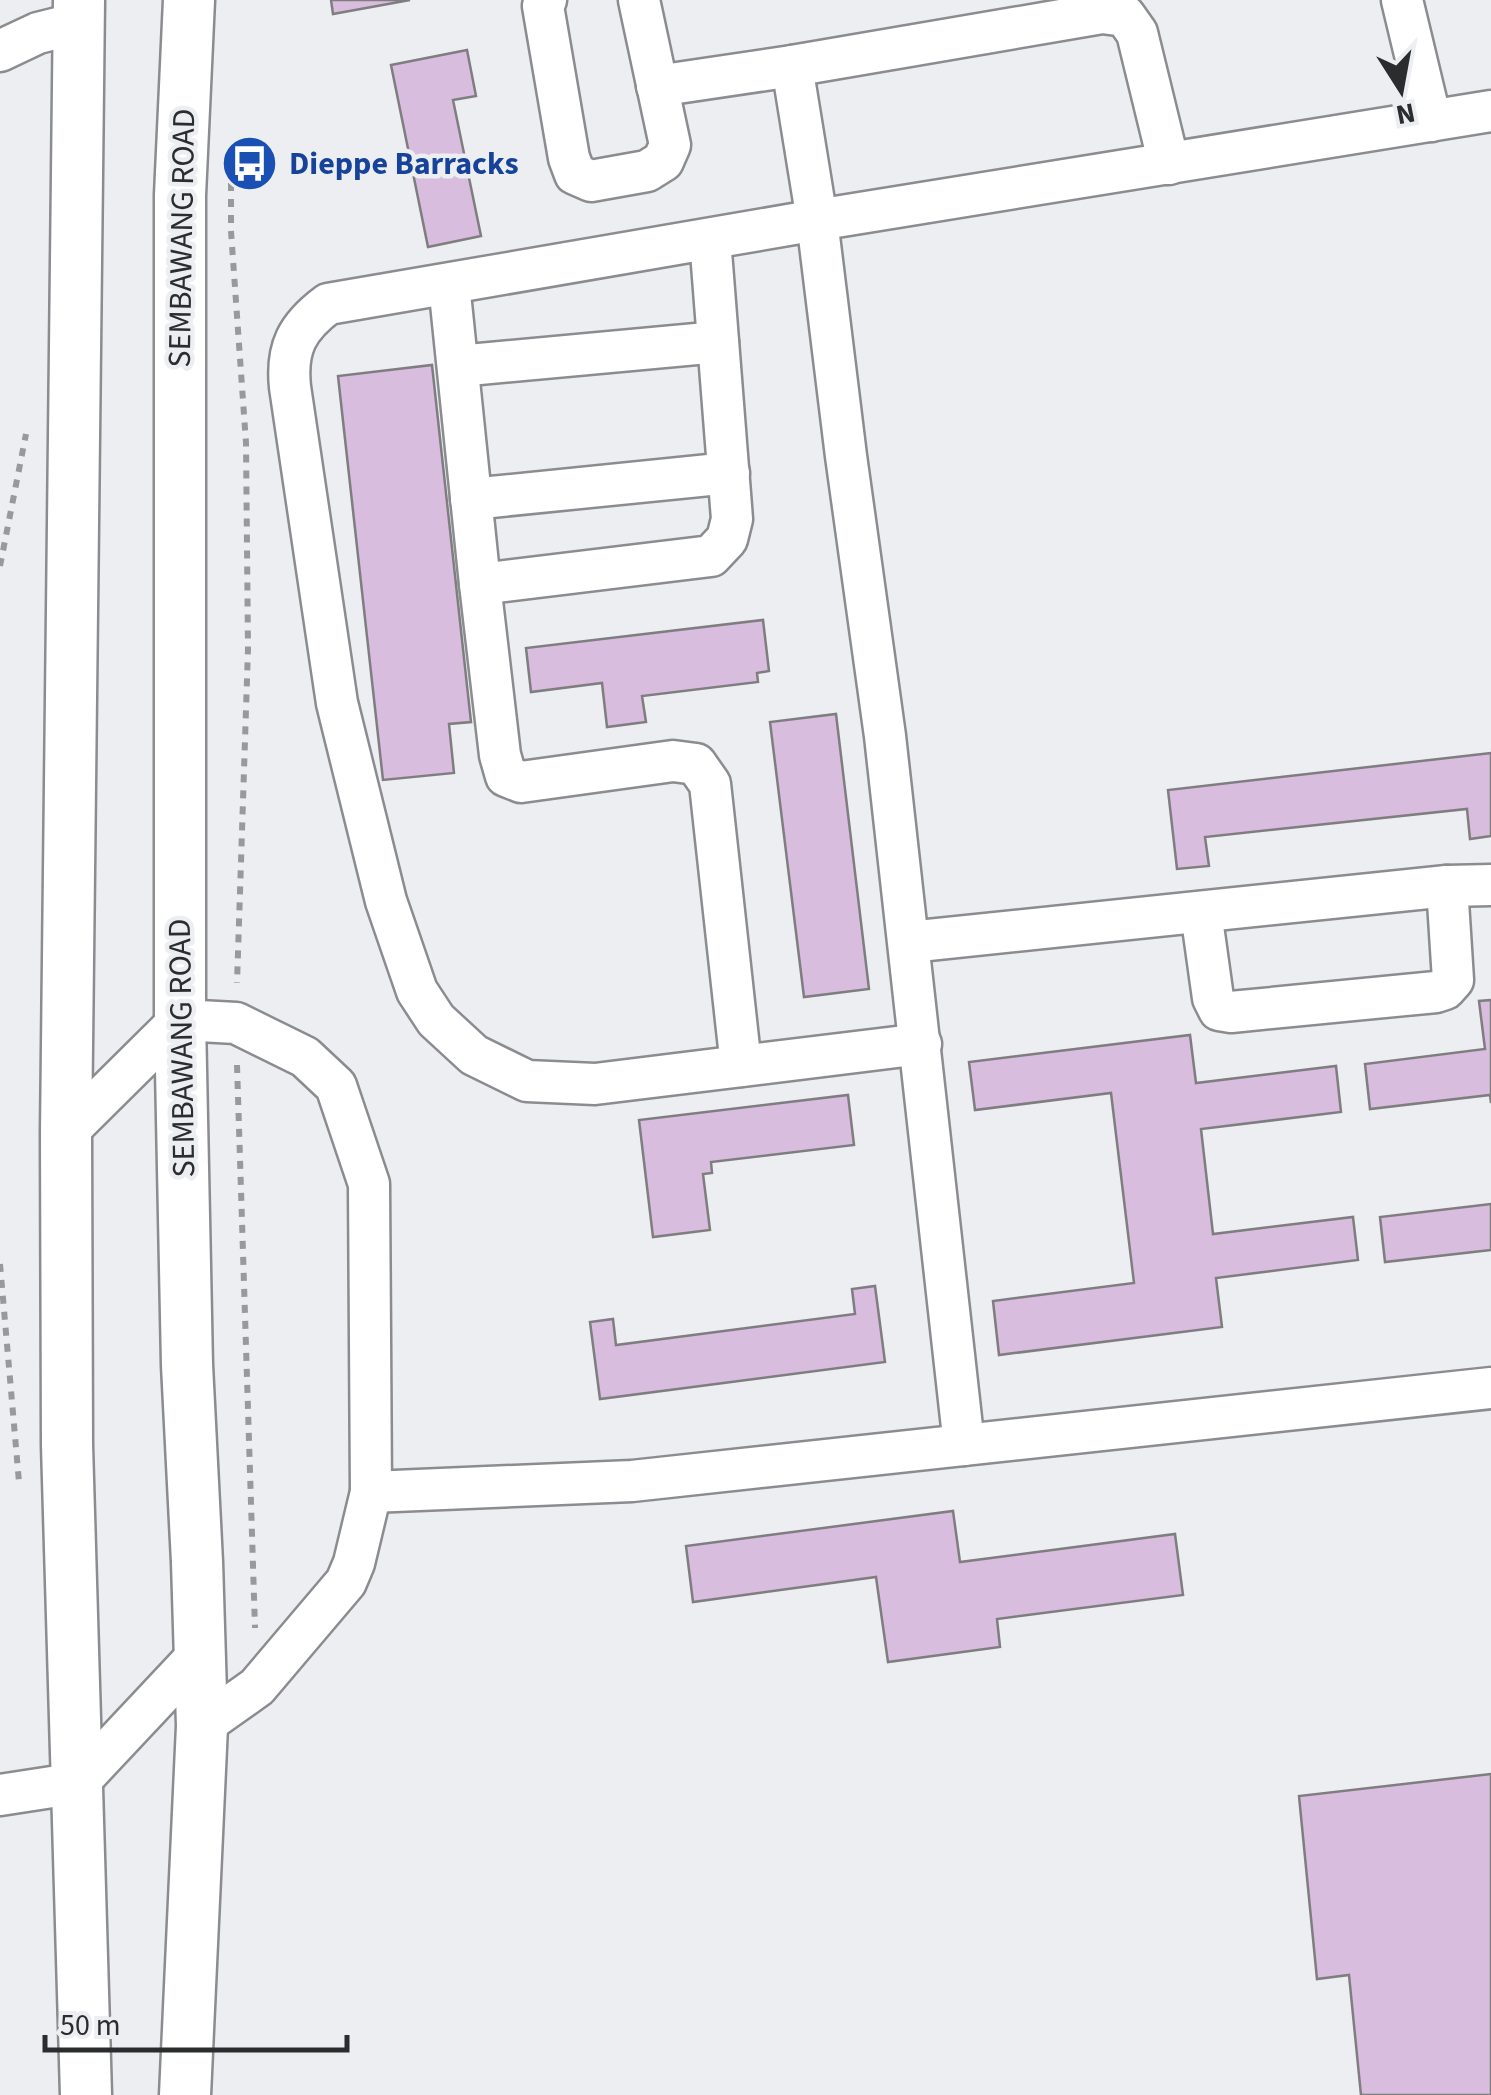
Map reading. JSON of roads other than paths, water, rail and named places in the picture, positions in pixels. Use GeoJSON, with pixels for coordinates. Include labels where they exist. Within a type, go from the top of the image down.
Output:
{"type":"FeatureCollection","features":[{"type":"Feature","properties":{"kind":"main road","name":"SEMBAWANG ROAD"},"geometry":{"type":"LineString","coordinates":[[184,2095],[202,1726],[187,1365],[180,1020],[180,195],[189,0]]}},
{"type":"Feature","properties":{"kind":"main road"},"geometry":{"type":"LineString","coordinates":[[78,11],[66,1133],[67,1445],[86,2095]]}},
{"type":"Feature","properties":{"kind":"street"},"geometry":{"type":"LineString","coordinates":[[546,0],[543,6],[570,158],[575,174],[591,181],[648,171],[663,161],[670,145],[639,0]]}},
{"type":"Feature","properties":{"kind":"street"},"geometry":{"type":"LineString","coordinates":[[1402,0],[1431,121]]}},
{"type":"Feature","properties":{"kind":"street"},"geometry":{"type":"LineString","coordinates":[[0,51],[78,11]]}},
{"type":"Feature","properties":{"kind":"street"},"geometry":{"type":"LineString","coordinates":[[657,86],[1102,13],[1125,16],[1137,33],[1169,164]]}},
{"type":"Feature","properties":{"kind":"street"},"geometry":{"type":"LineString","coordinates":[[792,66],[817,220],[886,736],[964,1445]]}},
{"type":"Feature","properties":{"kind":"street"},"geometry":{"type":"LineString","coordinates":[[921,1044],[595,1084],[527,1081],[474,1056],[436,1020],[417,991],[386,901],[337,703],[290,387],[288,367],[295,339],[310,317],[328,304],[1491,111]]}},
{"type":"Feature","properties":{"kind":"street"},"geometry":{"type":"LineString","coordinates":[[480,584],[711,556],[727,539],[732,519],[710,239]]}},
{"type":"Feature","properties":{"kind":"street"},"geometry":{"type":"LineString","coordinates":[[449,284],[480,584],[506,776],[521,782],[673,761],[696,764],[710,784],[740,1066]]}},
{"type":"Feature","properties":{"kind":"street"},"geometry":{"type":"LineString","coordinates":[[458,366],[718,342]]}},
{"type":"Feature","properties":{"kind":"street"},"geometry":{"type":"LineString","coordinates":[[471,499],[729,473]]}},
{"type":"Feature","properties":{"kind":"street"},"geometry":{"type":"LineString","coordinates":[[909,942],[1447,886],[1491,885]]}},
{"type":"Feature","properties":{"kind":"street"},"geometry":{"type":"LineString","coordinates":[[1202,912],[1213,998],[1218,1010],[1231,1012],[1436,992],[1453,980],[1447,886]]}},
{"type":"Feature","properties":{"kind":"street"},"geometry":{"type":"LineString","coordinates":[[66,1133],[180,1020],[236,1023],[305,1057],[336,1086],[368,1184],[371,1492],[354,1563],[346,1582],[257,1687],[202,1726]]}},
{"type":"Feature","properties":{"kind":"street"},"geometry":{"type":"LineString","coordinates":[[371,1492],[632,1481],[1491,1388]]}},
{"type":"Feature","properties":{"kind":"street"},"geometry":{"type":"LineString","coordinates":[[0,1794],[78,1783],[200,1653]]}},
{"type":"Feature","properties":{"kind":"place","name":"Dieppe Barracks"},"geometry":{"type":"Point","coordinates":[250,164]}}]}
